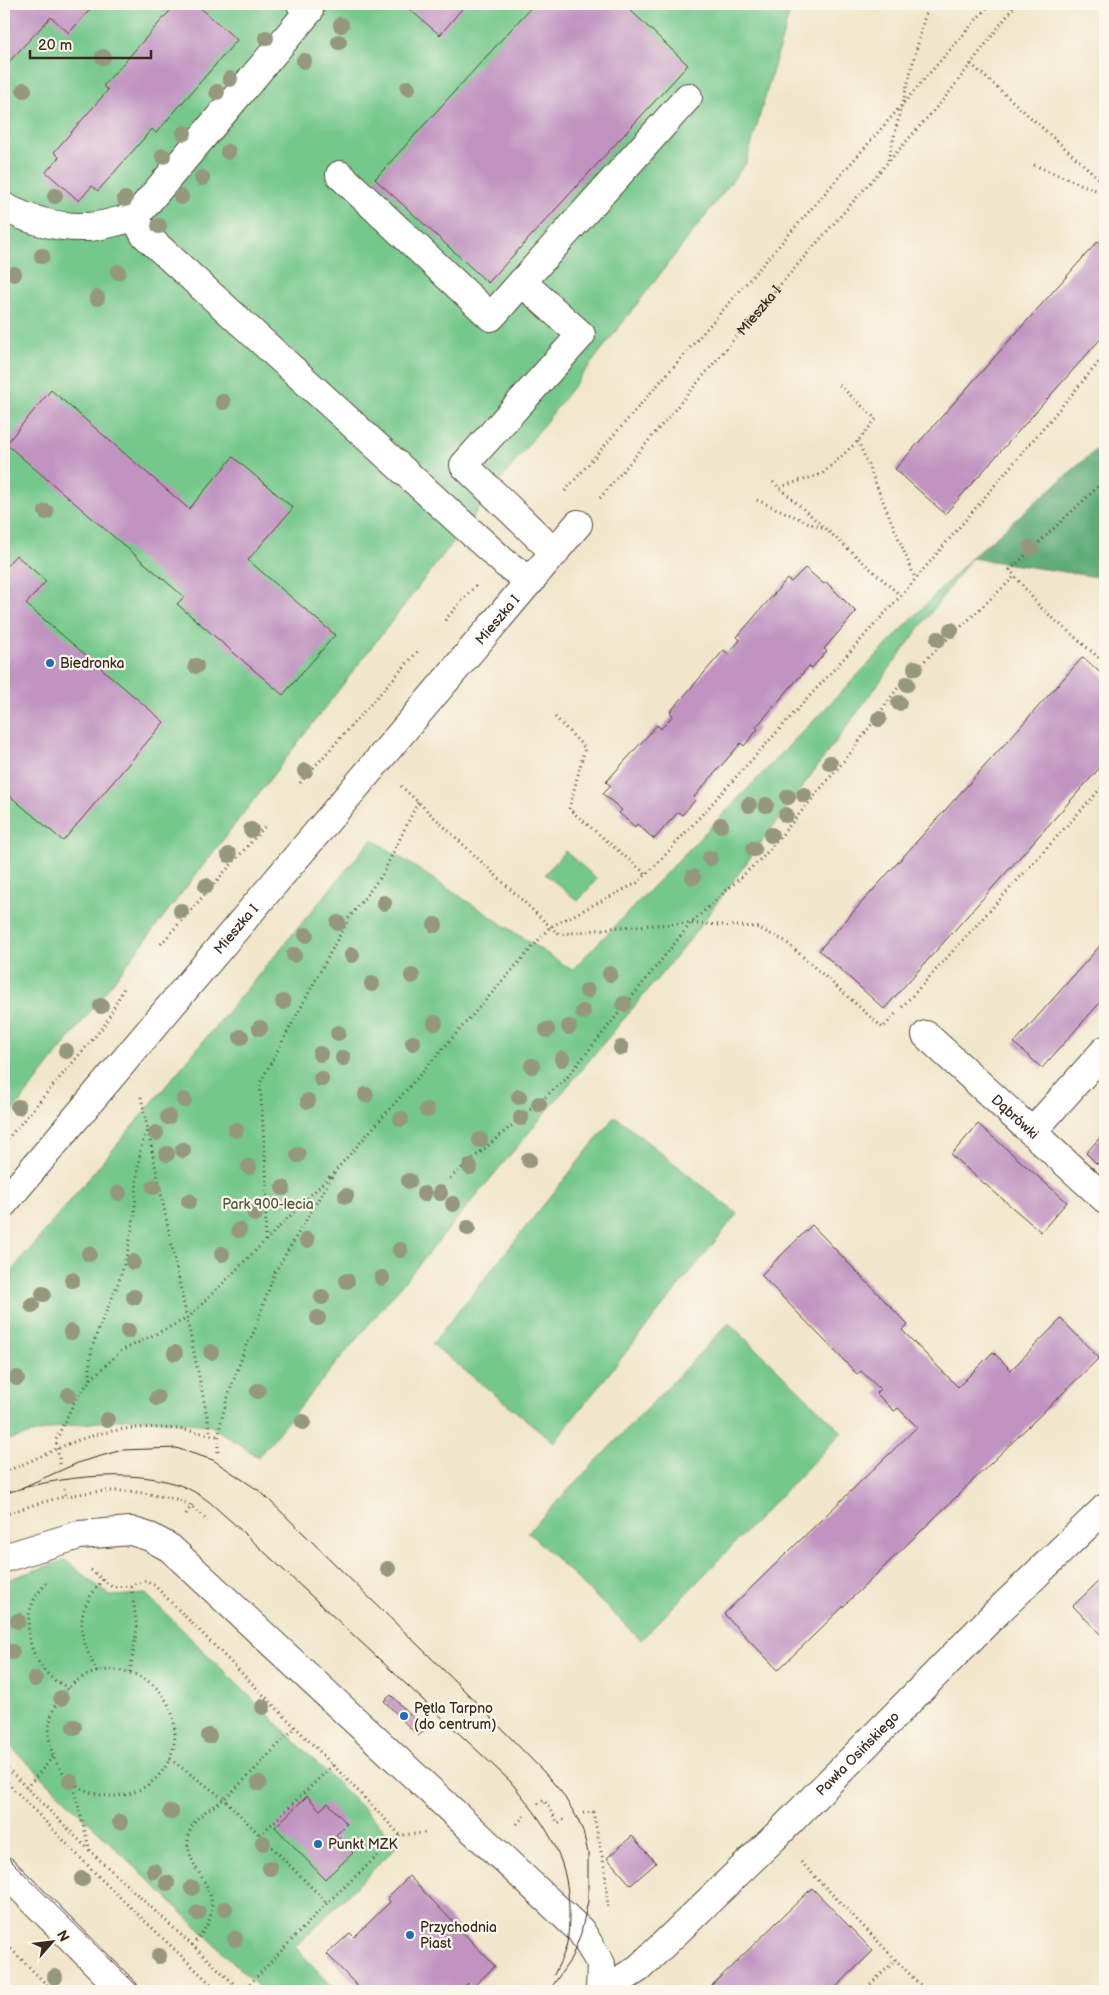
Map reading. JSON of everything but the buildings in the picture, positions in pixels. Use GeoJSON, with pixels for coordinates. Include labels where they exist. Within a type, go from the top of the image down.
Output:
{"type":"FeatureCollection","features":[{"type":"Feature","properties":{"kind":"street"},"geometry":{"type":"LineString","coordinates":[[4,207],[19,215],[52,225],[87,227],[136,217],[309,6]]}},
{"type":"Feature","properties":{"kind":"street"},"geometry":{"type":"LineString","coordinates":[[340,175],[491,317],[688,97]]}},
{"type":"Feature","properties":{"kind":"street"},"geometry":{"type":"LineString","coordinates":[[136,217],[144,234],[506,564],[531,581]]}},
{"type":"Feature","properties":{"kind":"street"},"geometry":{"type":"LineString","coordinates":[[522,282],[581,335],[464,465],[555,552]]}},
{"type":"Feature","properties":{"kind":"street","name":"Mieszka I"},"geometry":{"type":"LineString","coordinates":[[4,1203],[578,524]]}},
{"type":"Feature","properties":{"kind":"street","name":"Dąbrówki"},"geometry":{"type":"LineString","coordinates":[[926,1035],[1033,1131],[1105,1200]]}},
{"type":"Feature","properties":{"kind":"street"},"geometry":{"type":"LineString","coordinates":[[1033,1131],[1105,1050]]}},
{"type":"Feature","properties":{"kind":"street","name":"Pawła Osińskiego"},"geometry":{"type":"LineString","coordinates":[[602,1991],[638,1968],[776,1836],[989,1620],[1105,1508]]}},
{"type":"Feature","properties":{"kind":"street"},"geometry":{"type":"LineString","coordinates":[[4,1558],[79,1535],[131,1531],[150,1537],[170,1548],[582,1931],[601,1964],[602,1991]]}},
{"type":"Feature","properties":{"kind":"street"},"geometry":{"type":"LineString","coordinates":[[4,1871],[124,1991]]}},
{"type":"Feature","properties":{"kind":"path","name":"Mieszka I"},"geometry":{"type":"LineString","coordinates":[[578,524],[888,160],[928,4]]}},
{"type":"Feature","properties":{"kind":"path"},"geometry":{"type":"LineString","coordinates":[[559,498],[990,4]]}},
{"type":"Feature","properties":{"kind":"path"},"geometry":{"type":"LineString","coordinates":[[888,160],[948,94],[1016,4]]}},
{"type":"Feature","properties":{"kind":"path"},"geometry":{"type":"LineString","coordinates":[[971,64],[1105,184]]}},
{"type":"Feature","properties":{"kind":"path"},"geometry":{"type":"LineString","coordinates":[[1034,165],[1105,194]]}},
{"type":"Feature","properties":{"kind":"path"},"geometry":{"type":"LineString","coordinates":[[60,1464],[56,1440],[75,1400],[91,1379],[121,1351],[188,1318],[336,1170],[550,927],[637,883],[646,874],[916,578],[1105,355]]}},
{"type":"Feature","properties":{"kind":"path"},"geometry":{"type":"LineString","coordinates":[[780,488],[822,474],[858,441],[876,419],[838,384]]}},
{"type":"Feature","properties":{"kind":"path"},"geometry":{"type":"LineString","coordinates":[[858,441],[916,578]]}},
{"type":"Feature","properties":{"kind":"path"},"geometry":{"type":"LineString","coordinates":[[1105,480],[1010,570],[1040,607],[1105,664]]}},
{"type":"Feature","properties":{"kind":"path"},"geometry":{"type":"LineString","coordinates":[[773,482],[900,595]]}},
{"type":"Feature","properties":{"kind":"path"},"geometry":{"type":"LineString","coordinates":[[757,500],[828,531]]}},
{"type":"Feature","properties":{"kind":"path"},"geometry":{"type":"LineString","coordinates":[[450,1178],[565,1080],[691,923],[764,856],[853,750],[902,682],[1015,576]]}},
{"type":"Feature","properties":{"kind":"path"},"geometry":{"type":"LineString","coordinates":[[445,620],[480,580]]}},
{"type":"Feature","properties":{"kind":"path"},"geometry":{"type":"LineString","coordinates":[[300,783],[419,650]]}},
{"type":"Feature","properties":{"kind":"path"},"geometry":{"type":"LineString","coordinates":[[555,717],[584,748],[569,809],[646,874]]}},
{"type":"Feature","properties":{"kind":"path"},"geometry":{"type":"LineString","coordinates":[[394,780],[550,927],[563,934],[620,927],[691,923],[756,927],[785,941],[883,1028],[1105,784]]}},
{"type":"Feature","properties":{"kind":"path"},"geometry":{"type":"LineString","coordinates":[[265,1241],[267,1186],[260,1083],[349,918],[382,875],[418,802]]}},
{"type":"Feature","properties":{"kind":"path"},"geometry":{"type":"LineString","coordinates":[[161,944],[267,824]]}},
{"type":"Feature","properties":{"kind":"path"},"geometry":{"type":"LineString","coordinates":[[4,1143],[104,1026],[125,986]]}},
{"type":"Feature","properties":{"kind":"path"},"geometry":{"type":"LineString","coordinates":[[140,1094],[211,1435]]}},
{"type":"Feature","properties":{"kind":"path"},"geometry":{"type":"LineString","coordinates":[[91,1379],[88,1367],[98,1330],[120,1280],[134,1218],[139,1148],[147,1129]]}},
{"type":"Feature","properties":{"kind":"path"},"geometry":{"type":"LineString","coordinates":[[218,1452],[217,1436],[247,1343],[252,1337],[275,1272],[336,1170]]}},
{"type":"Feature","properties":{"kind":"path"},"geometry":{"type":"LineString","coordinates":[[4,1472],[82,1439],[136,1426],[186,1429],[217,1436]]}},
{"type":"Feature","properties":{"kind":"path"},"geometry":{"type":"LineString","coordinates":[[186,1514],[194,1502]]}},
{"type":"Feature","properties":{"kind":"path"},"geometry":{"type":"LineString","coordinates":[[88,1564],[90,1569],[112,1587],[131,1586],[145,1581],[154,1585],[296,1727],[400,1836]]}},
{"type":"Feature","properties":{"kind":"path"},"geometry":{"type":"LineString","coordinates":[[97,1672],[80,1631],[82,1612],[93,1591],[103,1580]]}},
{"type":"Feature","properties":{"kind":"path"},"geometry":{"type":"LineString","coordinates":[[47,1581],[33,1602],[28,1623],[30,1644],[38,1660],[51,1678],[69,1688]]}},
{"type":"Feature","properties":{"kind":"path"},"geometry":{"type":"LineString","coordinates":[[130,1672],[137,1627],[131,1586]]}},
{"type":"Feature","properties":{"kind":"path"},"geometry":{"type":"LineString","coordinates":[[91,1852],[71,1782],[53,1757],[49,1729],[58,1700],[76,1680],[97,1672],[111,1670],[130,1672],[146,1679],[162,1694],[178,1728]]}},
{"type":"Feature","properties":{"kind":"path"},"geometry":{"type":"LineString","coordinates":[[71,1782],[98,1795],[127,1794],[150,1784],[164,1770],[170,1759],[175,1739],[174,1722]]}},
{"type":"Feature","properties":{"kind":"path"},"geometry":{"type":"LineString","coordinates":[[192,1946],[205,1932],[213,1909],[204,1879],[191,1859],[187,1841],[191,1825],[208,1809],[224,1799],[296,1727]]}},
{"type":"Feature","properties":{"kind":"path"},"geometry":{"type":"LineString","coordinates":[[26,1788],[53,1757]]}},
{"type":"Feature","properties":{"kind":"path"},"geometry":{"type":"LineString","coordinates":[[170,1759],[224,1799],[327,1903]]}},
{"type":"Feature","properties":{"kind":"path"},"geometry":{"type":"LineString","coordinates":[[4,1765],[91,1852],[243,1991],[327,1903],[400,1836],[427,1833]]}},
{"type":"Feature","properties":{"kind":"path"},"geometry":{"type":"LineString","coordinates":[[260,1836],[333,1765]]}},
{"type":"Feature","properties":{"kind":"path"},"geometry":{"type":"LineString","coordinates":[[4,1779],[101,1879],[218,1991]]}},
{"type":"Feature","properties":{"kind":"path"},"geometry":{"type":"LineString","coordinates":[[538,1804],[544,1800],[558,1822],[564,1820]]}},
{"type":"Feature","properties":{"kind":"path"},"geometry":{"type":"LineString","coordinates":[[583,1813],[593,1812],[600,1837],[609,1902],[608,1915]]}},
{"type":"Feature","properties":{"kind":"path"},"geometry":{"type":"LineString","coordinates":[[776,1836],[926,1991]]}},
{"type":"Feature","properties":{"kind":"path"},"geometry":{"type":"LineString","coordinates":[[4,1942],[53,1991]]}},
{"type":"Feature","properties":{"kind":"path"},"geometry":{"type":"LineString","coordinates":[[863,1991],[896,1960]]}},
{"type":"Feature","properties":{"kind":"green space"},"geometry":{"type":"Polygon","coordinates":[[[4,4],[792,4],[746,163],[4,1123],[4,4]]]}},
{"type":"Feature","properties":{"kind":"green space"},"geometry":{"type":"Polygon","coordinates":[[[1105,442],[1105,578],[971,558],[1105,442]]]}},
{"type":"Feature","properties":{"kind":"green space","name":"Park 900-lecia"},"geometry":{"type":"Polygon","coordinates":[[[971,558],[688,942],[258,1457],[210,1425],[131,1418],[58,1427],[4,1441],[4,1280],[372,839],[572,970],[971,558]]]}},
{"type":"Feature","properties":{"kind":"green space"},"geometry":{"type":"Polygon","coordinates":[[[565,851],[597,879],[578,901],[545,874],[565,851]]]}},
{"type":"Feature","properties":{"kind":"green space"},"geometry":{"type":"Polygon","coordinates":[[[615,1116],[737,1214],[554,1442],[432,1344],[615,1116]]]}},
{"type":"Feature","properties":{"kind":"green space"},"geometry":{"type":"Polygon","coordinates":[[[729,1323],[842,1432],[641,1640],[528,1532],[729,1323]]]}},
{"type":"Feature","properties":{"kind":"green space"},"geometry":{"type":"Polygon","coordinates":[[[65,1560],[110,1596],[146,1594],[399,1844],[295,1947],[337,1991],[263,1991],[4,1740],[4,1581],[65,1560]]]}},
{"type":"Feature","properties":{"kind":"tram line"},"geometry":{"type":"LineString","coordinates":[[21,1488],[80,1462],[122,1450],[176,1448],[213,1460],[261,1492],[460,1686],[543,1771],[562,1793],[576,1816],[583,1831],[588,1853],[588,1901],[581,1933],[571,1959],[549,1991]]}},
{"type":"Feature","properties":{"kind":"tram line"},"geometry":{"type":"LineString","coordinates":[[4,1494],[49,1482],[75,1478],[129,1476],[155,1479],[178,1485],[207,1500],[510,1781],[533,1811],[552,1840],[559,1855],[568,1889],[568,1938],[565,1951],[554,1975]]}},
{"type":"Feature","properties":{"kind":"tram line"},"geometry":{"type":"LineString","coordinates":[[4,1854],[142,1991]]}},
{"type":"Feature","properties":{"kind":"place","name":"Biedronka"},"geometry":{"type":"Point","coordinates":[50,663]}},
{"type":"Feature","properties":{"kind":"place","name":"Pętla Tarpno (do centrum)"},"geometry":{"type":"Point","coordinates":[404,1716]}},
{"type":"Feature","properties":{"kind":"place","name":"Punkt MZK"},"geometry":{"type":"Point","coordinates":[318,1844]}},
{"type":"Feature","properties":{"kind":"place","name":"Przychodnia Piast"},"geometry":{"type":"Point","coordinates":[410,1935]}}]}
